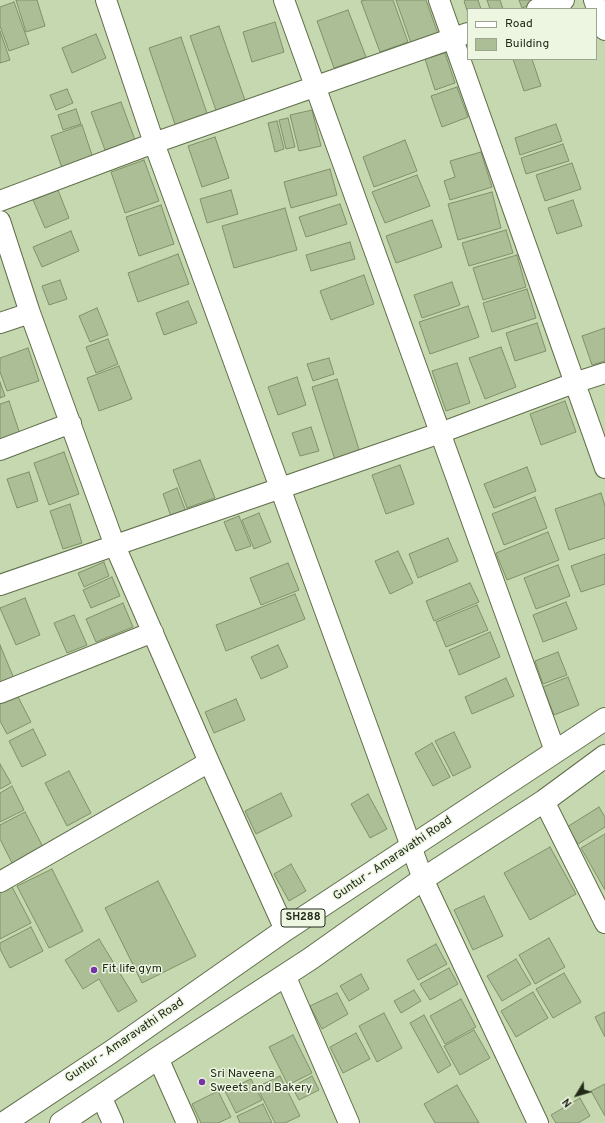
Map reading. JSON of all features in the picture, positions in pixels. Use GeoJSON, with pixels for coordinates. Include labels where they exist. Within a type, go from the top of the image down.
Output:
{"type":"FeatureCollection","features":[{"type":"Feature","properties":{"kind":"main road","name":"Guntur - Amaravathi Road"},"geometry":{"type":"LineString","coordinates":[[4,1123],[111,1052],[285,930],[605,719]]}},
{"type":"Feature","properties":{"kind":"main road","name":"SH288"},"geometry":{"type":"LineString","coordinates":[[61,1123],[285,975],[423,879],[544,801],[605,756]]}},
{"type":"Feature","properties":{"kind":"street"},"geometry":{"type":"LineString","coordinates":[[106,0],[154,143],[279,489],[423,879],[538,1123]]}},
{"type":"Feature","properties":{"kind":"street"},"geometry":{"type":"LineString","coordinates":[[284,0],[555,752]]}},
{"type":"Feature","properties":{"kind":"street"},"geometry":{"type":"LineString","coordinates":[[439,0],[461,35],[467,53]]}},
{"type":"Feature","properties":{"kind":"street"},"geometry":{"type":"LineString","coordinates":[[540,8],[564,0]]}},
{"type":"Feature","properties":{"kind":"street"},"geometry":{"type":"LineString","coordinates":[[597,8],[605,30]]}},
{"type":"Feature","properties":{"kind":"street"},"geometry":{"type":"LineString","coordinates":[[0,202],[154,143],[461,35]]}},
{"type":"Feature","properties":{"kind":"street"},"geometry":{"type":"LineString","coordinates":[[469,60],[574,383],[605,468]]}},
{"type":"Feature","properties":{"kind":"street"},"geometry":{"type":"LineString","coordinates":[[0,221],[30,313],[115,546],[209,762],[285,930]]}},
{"type":"Feature","properties":{"kind":"street"},"geometry":{"type":"LineString","coordinates":[[0,324],[30,313]]}},
{"type":"Feature","properties":{"kind":"street"},"geometry":{"type":"LineString","coordinates":[[0,586],[279,489],[605,372]]}},
{"type":"Feature","properties":{"kind":"street"},"geometry":{"type":"LineString","coordinates":[[0,450],[71,423]]}},
{"type":"Feature","properties":{"kind":"street"},"geometry":{"type":"LineString","coordinates":[[0,693],[153,632]]}},
{"type":"Feature","properties":{"kind":"street"},"geometry":{"type":"LineString","coordinates":[[0,882],[209,762]]}},
{"type":"Feature","properties":{"kind":"street"},"geometry":{"type":"LineString","coordinates":[[544,801],[605,923]]}},
{"type":"Feature","properties":{"kind":"street"},"geometry":{"type":"LineString","coordinates":[[285,975],[349,1123]]}},
{"type":"Feature","properties":{"kind":"street"},"geometry":{"type":"LineString","coordinates":[[158,1058],[187,1123]]}},
{"type":"Feature","properties":{"kind":"street"},"geometry":{"type":"LineString","coordinates":[[101,1096],[113,1123]]}},
{"type":"Feature","properties":{"kind":"building"},"geometry":{"type":"Polygon","coordinates":[[[16,0],[37,0],[45,26],[26,32],[16,0]]]}},
{"type":"Feature","properties":{"kind":"building"},"geometry":{"type":"Polygon","coordinates":[[[393,0],[408,42],[380,52],[361,1],[393,0]]]}},
{"type":"Feature","properties":{"kind":"building"},"geometry":{"type":"Polygon","coordinates":[[[396,0],[426,0],[438,34],[411,43],[396,0]]]}},
{"type":"Feature","properties":{"kind":"building"},"geometry":{"type":"Polygon","coordinates":[[[478,0],[481,8],[467,8],[467,10],[464,1],[478,0]]]}},
{"type":"Feature","properties":{"kind":"building"},"geometry":{"type":"Polygon","coordinates":[[[487,0],[500,0],[503,8],[490,8],[487,0]]]}},
{"type":"Feature","properties":{"kind":"building"},"geometry":{"type":"Polygon","coordinates":[[[519,0],[543,0],[522,8],[519,0]]]}},
{"type":"Feature","properties":{"kind":"building"},"geometry":{"type":"Polygon","coordinates":[[[14,2],[29,44],[9,51],[0,26],[0,7],[14,2]]]}},
{"type":"Feature","properties":{"kind":"building"},"geometry":{"type":"Polygon","coordinates":[[[348,10],[366,57],[334,68],[317,21],[348,10]]]}},
{"type":"Feature","properties":{"kind":"building"},"geometry":{"type":"Polygon","coordinates":[[[275,22],[284,52],[252,62],[243,32],[275,22]]]}},
{"type":"Feature","properties":{"kind":"building"},"geometry":{"type":"Polygon","coordinates":[[[219,26],[247,106],[218,116],[190,36],[219,26]]]}},
{"type":"Feature","properties":{"kind":"building"},"geometry":{"type":"Polygon","coordinates":[[[0,31],[10,60],[0,63],[0,31]]]}},
{"type":"Feature","properties":{"kind":"building"},"geometry":{"type":"Polygon","coordinates":[[[96,34],[106,58],[72,73],[62,48],[96,34]]]}},
{"type":"Feature","properties":{"kind":"building"},"geometry":{"type":"Polygon","coordinates":[[[181,37],[210,122],[178,133],[149,48],[181,37]]]}},
{"type":"Feature","properties":{"kind":"building"},"geometry":{"type":"Polygon","coordinates":[[[445,53],[455,83],[435,90],[425,59],[445,53]]]}},
{"type":"Feature","properties":{"kind":"building"},"geometry":{"type":"Polygon","coordinates":[[[513,60],[532,60],[541,86],[524,91],[513,60]]]}},
{"type":"Feature","properties":{"kind":"building"},"geometry":{"type":"Polygon","coordinates":[[[457,87],[468,117],[442,127],[431,96],[457,87]]]}},
{"type":"Feature","properties":{"kind":"building"},"geometry":{"type":"Polygon","coordinates":[[[67,89],[73,103],[56,110],[50,95],[67,89]]]}},
{"type":"Feature","properties":{"kind":"building"},"geometry":{"type":"Polygon","coordinates":[[[121,102],[135,140],[105,150],[91,112],[121,102]]]}},
{"type":"Feature","properties":{"kind":"building"},"geometry":{"type":"Polygon","coordinates":[[[76,109],[81,124],[63,130],[58,115],[76,109]]]}},
{"type":"Feature","properties":{"kind":"building"},"geometry":{"type":"Polygon","coordinates":[[[312,110],[321,146],[299,151],[290,115],[312,110]]]}},
{"type":"Feature","properties":{"kind":"building"},"geometry":{"type":"Polygon","coordinates":[[[288,118],[295,147],[286,149],[279,120],[288,118]]]}},
{"type":"Feature","properties":{"kind":"building"},"geometry":{"type":"Polygon","coordinates":[[[277,121],[284,149],[275,152],[268,123],[277,121]]]}},
{"type":"Feature","properties":{"kind":"building"},"geometry":{"type":"Polygon","coordinates":[[[556,124],[562,141],[520,155],[515,138],[556,124]]]}},
{"type":"Feature","properties":{"kind":"building"},"geometry":{"type":"Polygon","coordinates":[[[82,125],[93,158],[62,168],[51,136],[82,125]]]}},
{"type":"Feature","properties":{"kind":"building"},"geometry":{"type":"Polygon","coordinates":[[[215,137],[229,178],[202,187],[188,146],[215,137]]]}},
{"type":"Feature","properties":{"kind":"building"},"geometry":{"type":"Polygon","coordinates":[[[405,140],[417,171],[374,187],[363,157],[405,140]]]}},
{"type":"Feature","properties":{"kind":"building"},"geometry":{"type":"Polygon","coordinates":[[[563,144],[569,161],[526,174],[521,158],[563,144]]]}},
{"type":"Feature","properties":{"kind":"building"},"geometry":{"type":"Polygon","coordinates":[[[481,152],[492,187],[450,200],[444,181],[455,177],[450,161],[481,152]]]}},
{"type":"Feature","properties":{"kind":"building"},"geometry":{"type":"Polygon","coordinates":[[[144,160],[159,201],[125,213],[111,172],[144,160]]]}},
{"type":"Feature","properties":{"kind":"building"},"geometry":{"type":"Polygon","coordinates":[[[572,163],[581,189],[545,201],[536,175],[572,163]]]}},
{"type":"Feature","properties":{"kind":"building"},"geometry":{"type":"Polygon","coordinates":[[[330,169],[337,195],[291,208],[284,182],[330,169]]]}},
{"type":"Feature","properties":{"kind":"building"},"geometry":{"type":"Polygon","coordinates":[[[417,175],[430,206],[385,223],[372,192],[417,175]]]}},
{"type":"Feature","properties":{"kind":"building"},"geometry":{"type":"Polygon","coordinates":[[[58,190],[69,218],[45,228],[33,200],[58,190]]]}},
{"type":"Feature","properties":{"kind":"building"},"geometry":{"type":"Polygon","coordinates":[[[231,190],[238,214],[207,223],[200,199],[231,190]]]}},
{"type":"Feature","properties":{"kind":"building"},"geometry":{"type":"Polygon","coordinates":[[[492,192],[501,228],[458,240],[448,204],[492,192]]]}},
{"type":"Feature","properties":{"kind":"building"},"geometry":{"type":"Polygon","coordinates":[[[573,200],[582,226],[557,234],[548,208],[573,200]]]}},
{"type":"Feature","properties":{"kind":"building"},"geometry":{"type":"Polygon","coordinates":[[[340,204],[347,224],[306,237],[299,217],[340,204]]]}},
{"type":"Feature","properties":{"kind":"building"},"geometry":{"type":"Polygon","coordinates":[[[161,205],[174,244],[139,256],[126,217],[161,205]]]}},
{"type":"Feature","properties":{"kind":"building"},"geometry":{"type":"Polygon","coordinates":[[[285,208],[297,250],[234,268],[222,226],[285,208]]]}},
{"type":"Feature","properties":{"kind":"building"},"geometry":{"type":"Polygon","coordinates":[[[432,220],[442,247],[396,263],[386,236],[432,220]]]}},
{"type":"Feature","properties":{"kind":"building"},"geometry":{"type":"Polygon","coordinates":[[[506,230],[513,253],[469,266],[462,243],[506,230]]]}},
{"type":"Feature","properties":{"kind":"building"},"geometry":{"type":"Polygon","coordinates":[[[71,231],[79,251],[42,267],[33,247],[71,231]]]}},
{"type":"Feature","properties":{"kind":"building"},"geometry":{"type":"Polygon","coordinates":[[[350,242],[355,259],[311,271],[306,255],[350,242]]]}},
{"type":"Feature","properties":{"kind":"building"},"geometry":{"type":"Polygon","coordinates":[[[178,254],[189,284],[138,302],[128,273],[178,254]]]}},
{"type":"Feature","properties":{"kind":"building"},"geometry":{"type":"Polygon","coordinates":[[[517,255],[526,287],[483,300],[473,268],[517,255]]]}},
{"type":"Feature","properties":{"kind":"building"},"geometry":{"type":"Polygon","coordinates":[[[364,275],[374,304],[331,320],[320,291],[364,275]]]}},
{"type":"Feature","properties":{"kind":"building"},"geometry":{"type":"Polygon","coordinates":[[[60,280],[67,299],[49,305],[42,286],[60,280]]]}},
{"type":"Feature","properties":{"kind":"building"},"geometry":{"type":"Polygon","coordinates":[[[452,282],[460,305],[422,318],[414,295],[452,282]]]}},
{"type":"Feature","properties":{"kind":"building"},"geometry":{"type":"Polygon","coordinates":[[[527,289],[536,318],[492,332],[483,303],[527,289]]]}},
{"type":"Feature","properties":{"kind":"building"},"geometry":{"type":"Polygon","coordinates":[[[188,301],[197,323],[164,335],[156,313],[188,301]]]}},
{"type":"Feature","properties":{"kind":"building"},"geometry":{"type":"Polygon","coordinates":[[[468,306],[479,337],[430,354],[419,322],[468,306]]]}},
{"type":"Feature","properties":{"kind":"building"},"geometry":{"type":"Polygon","coordinates":[[[97,308],[108,335],[90,342],[79,316],[97,308]]]}},
{"type":"Feature","properties":{"kind":"building"},"geometry":{"type":"Polygon","coordinates":[[[537,323],[546,351],[515,361],[506,333],[537,323]]]}},
{"type":"Feature","properties":{"kind":"building"},"geometry":{"type":"Polygon","coordinates":[[[605,328],[605,361],[592,365],[582,336],[605,328]]]}},
{"type":"Feature","properties":{"kind":"building"},"geometry":{"type":"Polygon","coordinates":[[[108,339],[118,364],[96,373],[86,347],[108,339]]]}},
{"type":"Feature","properties":{"kind":"building"},"geometry":{"type":"Polygon","coordinates":[[[501,347],[516,387],[485,399],[469,358],[501,347]]]}},
{"type":"Feature","properties":{"kind":"building"},"geometry":{"type":"Polygon","coordinates":[[[28,348],[39,381],[7,391],[0,372],[0,358],[28,348]]]}},
{"type":"Feature","properties":{"kind":"building"},"geometry":{"type":"Polygon","coordinates":[[[329,358],[334,374],[313,381],[307,364],[329,358]]]}},
{"type":"Feature","properties":{"kind":"building"},"geometry":{"type":"Polygon","coordinates":[[[457,363],[470,403],[446,411],[432,371],[457,363]]]}},
{"type":"Feature","properties":{"kind":"building"},"geometry":{"type":"Polygon","coordinates":[[[119,366],[132,399],[99,411],[87,378],[119,366]]]}},
{"type":"Feature","properties":{"kind":"building"},"geometry":{"type":"Polygon","coordinates":[[[297,377],[306,405],[278,415],[268,387],[297,377]]]}},
{"type":"Feature","properties":{"kind":"building"},"geometry":{"type":"Polygon","coordinates":[[[337,379],[361,456],[336,463],[312,387],[337,379]]]}},
{"type":"Feature","properties":{"kind":"building"},"geometry":{"type":"Polygon","coordinates":[[[0,382],[5,396],[0,398],[0,382]]]}},
{"type":"Feature","properties":{"kind":"building"},"geometry":{"type":"Polygon","coordinates":[[[9,401],[20,434],[0,441],[0,404],[9,401]]]}},
{"type":"Feature","properties":{"kind":"building"},"geometry":{"type":"Polygon","coordinates":[[[565,401],[576,432],[541,445],[530,414],[565,401]]]}},
{"type":"Feature","properties":{"kind":"building"},"geometry":{"type":"Polygon","coordinates":[[[311,427],[319,451],[300,456],[292,433],[311,427]]]}},
{"type":"Feature","properties":{"kind":"building"},"geometry":{"type":"Polygon","coordinates":[[[64,452],[79,494],[49,505],[34,463],[64,452]]]}},
{"type":"Feature","properties":{"kind":"building"},"geometry":{"type":"Polygon","coordinates":[[[200,460],[215,498],[187,508],[173,470],[200,460]]]}},
{"type":"Feature","properties":{"kind":"building"},"geometry":{"type":"Polygon","coordinates":[[[400,465],[414,504],[386,514],[372,475],[400,465]]]}},
{"type":"Feature","properties":{"kind":"building"},"geometry":{"type":"Polygon","coordinates":[[[527,467],[536,491],[494,508],[484,484],[527,467]]]}},
{"type":"Feature","properties":{"kind":"building"},"geometry":{"type":"Polygon","coordinates":[[[29,472],[38,501],[17,508],[7,479],[29,472]]]}},
{"type":"Feature","properties":{"kind":"building"},"geometry":{"type":"Polygon","coordinates":[[[177,488],[188,517],[173,522],[163,494],[177,488]]]}},
{"type":"Feature","properties":{"kind":"building"},"geometry":{"type":"Polygon","coordinates":[[[601,493],[605,506],[605,538],[569,550],[555,509],[601,493]]]}},
{"type":"Feature","properties":{"kind":"building"},"geometry":{"type":"Polygon","coordinates":[[[535,497],[547,528],[504,545],[492,514],[535,497]]]}},
{"type":"Feature","properties":{"kind":"building"},"geometry":{"type":"Polygon","coordinates":[[[70,504],[82,543],[63,549],[50,511],[70,504]]]}},
{"type":"Feature","properties":{"kind":"building"},"geometry":{"type":"Polygon","coordinates":[[[259,513],[271,542],[254,549],[242,520],[259,513]]]}},
{"type":"Feature","properties":{"kind":"building"},"geometry":{"type":"Polygon","coordinates":[[[239,516],[251,546],[236,551],[224,522],[239,516]]]}},
{"type":"Feature","properties":{"kind":"building"},"geometry":{"type":"Polygon","coordinates":[[[548,532],[559,560],[507,580],[496,553],[548,532]]]}},
{"type":"Feature","properties":{"kind":"building"},"geometry":{"type":"Polygon","coordinates":[[[448,538],[458,561],[418,578],[409,554],[448,538]]]}},
{"type":"Feature","properties":{"kind":"building"},"geometry":{"type":"Polygon","coordinates":[[[398,551],[413,583],[390,594],[375,561],[398,551]]]}},
{"type":"Feature","properties":{"kind":"building"},"geometry":{"type":"Polygon","coordinates":[[[605,554],[605,584],[581,592],[571,566],[605,554]]]}},
{"type":"Feature","properties":{"kind":"building"},"geometry":{"type":"Polygon","coordinates":[[[104,562],[109,576],[84,587],[78,573],[104,562]]]}},
{"type":"Feature","properties":{"kind":"building"},"geometry":{"type":"Polygon","coordinates":[[[288,563],[299,590],[261,605],[250,578],[288,563]]]}},
{"type":"Feature","properties":{"kind":"building"},"geometry":{"type":"Polygon","coordinates":[[[558,565],[570,596],[536,609],[524,578],[558,565]]]}},
{"type":"Feature","properties":{"kind":"building"},"geometry":{"type":"Polygon","coordinates":[[[112,577],[120,596],[91,608],[83,590],[112,577]]]}},
{"type":"Feature","properties":{"kind":"building"},"geometry":{"type":"Polygon","coordinates":[[[470,583],[479,602],[434,621],[426,601],[470,583]]]}},
{"type":"Feature","properties":{"kind":"building"},"geometry":{"type":"Polygon","coordinates":[[[295,594],[305,619],[226,651],[216,625],[295,594]]]}},
{"type":"Feature","properties":{"kind":"building"},"geometry":{"type":"Polygon","coordinates":[[[25,598],[40,635],[16,645],[0,608],[25,598]]]}},
{"type":"Feature","properties":{"kind":"building"},"geometry":{"type":"Polygon","coordinates":[[[566,602],[577,629],[543,642],[533,615],[566,602]]]}},
{"type":"Feature","properties":{"kind":"building"},"geometry":{"type":"Polygon","coordinates":[[[123,603],[133,627],[96,642],[86,619],[123,603]]]}},
{"type":"Feature","properties":{"kind":"building"},"geometry":{"type":"Polygon","coordinates":[[[477,605],[488,630],[446,647],[436,622],[477,605]]]}},
{"type":"Feature","properties":{"kind":"building"},"geometry":{"type":"Polygon","coordinates":[[[74,615],[87,645],[67,653],[54,623],[74,615]]]}},
{"type":"Feature","properties":{"kind":"building"},"geometry":{"type":"Polygon","coordinates":[[[490,632],[500,657],[459,675],[449,650],[490,632]]]}},
{"type":"Feature","properties":{"kind":"building"},"geometry":{"type":"Polygon","coordinates":[[[0,645],[15,681],[0,687],[0,645]]]}},
{"type":"Feature","properties":{"kind":"building"},"geometry":{"type":"Polygon","coordinates":[[[278,645],[288,667],[261,679],[251,657],[278,645]]]}},
{"type":"Feature","properties":{"kind":"building"},"geometry":{"type":"Polygon","coordinates":[[[558,652],[567,675],[543,684],[535,661],[558,652]]]}},
{"type":"Feature","properties":{"kind":"building"},"geometry":{"type":"Polygon","coordinates":[[[568,677],[579,705],[554,715],[543,687],[568,677]]]}},
{"type":"Feature","properties":{"kind":"building"},"geometry":{"type":"Polygon","coordinates":[[[506,678],[514,696],[472,714],[465,697],[506,678]]]}},
{"type":"Feature","properties":{"kind":"building"},"geometry":{"type":"Polygon","coordinates":[[[16,693],[31,722],[7,734],[0,721],[0,702],[16,693]]]}},
{"type":"Feature","properties":{"kind":"building"},"geometry":{"type":"Polygon","coordinates":[[[236,699],[245,720],[214,733],[205,712],[236,699]]]}},
{"type":"Feature","properties":{"kind":"building"},"geometry":{"type":"Polygon","coordinates":[[[33,729],[46,755],[22,767],[9,741],[33,729]]]}},
{"type":"Feature","properties":{"kind":"building"},"geometry":{"type":"Polygon","coordinates":[[[454,732],[471,767],[453,776],[435,741],[454,732]]]}},
{"type":"Feature","properties":{"kind":"building"},"geometry":{"type":"Polygon","coordinates":[[[432,743],[450,777],[433,786],[415,753],[432,743]]]}},
{"type":"Feature","properties":{"kind":"building"},"geometry":{"type":"Polygon","coordinates":[[[0,764],[11,783],[0,789],[0,764]]]}},
{"type":"Feature","properties":{"kind":"building"},"geometry":{"type":"Polygon","coordinates":[[[69,771],[91,813],[67,826],[45,783],[69,771]]]}},
{"type":"Feature","properties":{"kind":"building"},"geometry":{"type":"Polygon","coordinates":[[[12,786],[24,810],[0,822],[0,793],[12,786]]]}},
{"type":"Feature","properties":{"kind":"building"},"geometry":{"type":"Polygon","coordinates":[[[281,793],[292,816],[256,834],[245,811],[281,793]]]}},
{"type":"Feature","properties":{"kind":"building"},"geometry":{"type":"Polygon","coordinates":[[[368,794],[387,829],[370,838],[351,804],[368,794]]]}},
{"type":"Feature","properties":{"kind":"building"},"geometry":{"type":"Polygon","coordinates":[[[599,807],[605,817],[605,827],[578,844],[567,827],[599,807]]]}},
{"type":"Feature","properties":{"kind":"building"},"geometry":{"type":"Polygon","coordinates":[[[25,812],[45,851],[14,867],[0,839],[0,825],[25,812]]]}},
{"type":"Feature","properties":{"kind":"building"},"geometry":{"type":"Polygon","coordinates":[[[605,834],[605,890],[581,848],[605,834]]]}},
{"type":"Feature","properties":{"kind":"building"},"geometry":{"type":"Polygon","coordinates":[[[550,847],[576,894],[530,920],[504,873],[550,847]]]}},
{"type":"Feature","properties":{"kind":"building"},"geometry":{"type":"Polygon","coordinates":[[[291,864],[306,891],[289,901],[274,874],[291,864]]]}},
{"type":"Feature","properties":{"kind":"building"},"geometry":{"type":"Polygon","coordinates":[[[52,869],[83,931],[49,948],[17,886],[52,869]]]}},
{"type":"Feature","properties":{"kind":"building"},"geometry":{"type":"Polygon","coordinates":[[[158,881],[196,956],[142,983],[105,908],[158,881]]]}},
{"type":"Feature","properties":{"kind":"building"},"geometry":{"type":"Polygon","coordinates":[[[11,885],[31,923],[0,939],[0,890],[11,885]]]}},
{"type":"Feature","properties":{"kind":"building"},"geometry":{"type":"Polygon","coordinates":[[[484,896],[503,936],[473,950],[454,910],[484,896]]]}},
{"type":"Feature","properties":{"kind":"building"},"geometry":{"type":"Polygon","coordinates":[[[31,927],[43,951],[10,968],[0,949],[0,943],[31,927]]]}},
{"type":"Feature","properties":{"kind":"building"},"geometry":{"type":"Polygon","coordinates":[[[549,938],[565,967],[535,984],[519,955],[549,938]]]}},
{"type":"Feature","properties":{"kind":"building","name":"Fit life gym"},"geometry":{"type":"Polygon","coordinates":[[[99,939],[137,1001],[118,1012],[99,979],[83,989],[65,960],[99,939]]]}},
{"type":"Feature","properties":{"kind":"building"},"geometry":{"type":"Polygon","coordinates":[[[436,944],[447,964],[418,980],[407,960],[436,944]]]}},
{"type":"Feature","properties":{"kind":"building"},"geometry":{"type":"Polygon","coordinates":[[[516,959],[531,984],[502,1001],[487,976],[516,959]]]}},
{"type":"Feature","properties":{"kind":"building"},"geometry":{"type":"Polygon","coordinates":[[[449,968],[458,984],[430,1000],[420,984],[449,968]]]}},
{"type":"Feature","properties":{"kind":"building"},"geometry":{"type":"Polygon","coordinates":[[[564,973],[581,1002],[553,1018],[536,989],[564,973]]]}},
{"type":"Feature","properties":{"kind":"building"},"geometry":{"type":"Polygon","coordinates":[[[361,974],[369,989],[349,1001],[340,986],[361,974]]]}},
{"type":"Feature","properties":{"kind":"building"},"geometry":{"type":"Polygon","coordinates":[[[414,990],[421,1001],[401,1013],[394,1001],[414,990]]]}},
{"type":"Feature","properties":{"kind":"building"},"geometry":{"type":"Polygon","coordinates":[[[533,992],[548,1018],[516,1037],[501,1011],[533,992]]]}},
{"type":"Feature","properties":{"kind":"building"},"geometry":{"type":"Polygon","coordinates":[[[337,993],[348,1014],[322,1029],[310,1006],[337,993]]]}},
{"type":"Feature","properties":{"kind":"building"},"geometry":{"type":"Polygon","coordinates":[[[461,999],[476,1027],[445,1044],[430,1016],[461,999]]]}},
{"type":"Feature","properties":{"kind":"building"},"geometry":{"type":"Polygon","coordinates":[[[605,1012],[605,1037],[595,1017],[605,1012]]]}},
{"type":"Feature","properties":{"kind":"building"},"geometry":{"type":"Polygon","coordinates":[[[384,1013],[402,1048],[377,1062],[359,1026],[384,1013]]]}},
{"type":"Feature","properties":{"kind":"building"},"geometry":{"type":"Polygon","coordinates":[[[424,1015],[451,1065],[438,1073],[410,1023],[424,1015]]]}},
{"type":"Feature","properties":{"kind":"building"},"geometry":{"type":"Polygon","coordinates":[[[474,1030],[490,1058],[460,1075],[444,1046],[474,1030]]]}},
{"type":"Feature","properties":{"kind":"building"},"geometry":{"type":"Polygon","coordinates":[[[356,1033],[370,1059],[343,1073],[330,1047],[356,1033]]]}},
{"type":"Feature","properties":{"kind":"building"},"geometry":{"type":"Polygon","coordinates":[[[293,1035],[312,1073],[288,1085],[269,1047],[293,1035]]]}},
{"type":"Feature","properties":{"kind":"building"},"geometry":{"type":"Polygon","coordinates":[[[280,1076],[300,1116],[285,1123],[275,1123],[257,1087],[280,1076]]]}},
{"type":"Feature","properties":{"kind":"building"},"geometry":{"type":"Polygon","coordinates":[[[312,1076],[319,1090],[299,1100],[292,1087],[312,1076]]]}},
{"type":"Feature","properties":{"kind":"building"},"geometry":{"type":"Polygon","coordinates":[[[251,1079],[262,1100],[236,1113],[225,1091],[251,1079]]]}},
{"type":"Feature","properties":{"kind":"building"},"geometry":{"type":"Polygon","coordinates":[[[605,1084],[605,1116],[591,1091],[605,1084]]]}},
{"type":"Feature","properties":{"kind":"building"},"geometry":{"type":"Polygon","coordinates":[[[457,1085],[479,1123],[435,1123],[424,1104],[457,1085]]]}},
{"type":"Feature","properties":{"kind":"building"},"geometry":{"type":"Polygon","coordinates":[[[218,1091],[231,1117],[218,1123],[201,1123],[192,1104],[218,1091]]]}},
{"type":"Feature","properties":{"kind":"building"},"geometry":{"type":"Polygon","coordinates":[[[580,1098],[590,1116],[578,1123],[556,1123],[551,1115],[580,1098]]]}},
{"type":"Feature","properties":{"kind":"building"},"geometry":{"type":"Polygon","coordinates":[[[263,1104],[272,1123],[240,1123],[237,1116],[263,1104]]]}},
{"type":"Feature","properties":{"kind":"place","name":"Fit life gym"},"geometry":{"type":"Point","coordinates":[94,970]}},
{"type":"Feature","properties":{"kind":"place","name":"Sri Naveena Sweets and Bakery"},"geometry":{"type":"Point","coordinates":[202,1082]}}]}
